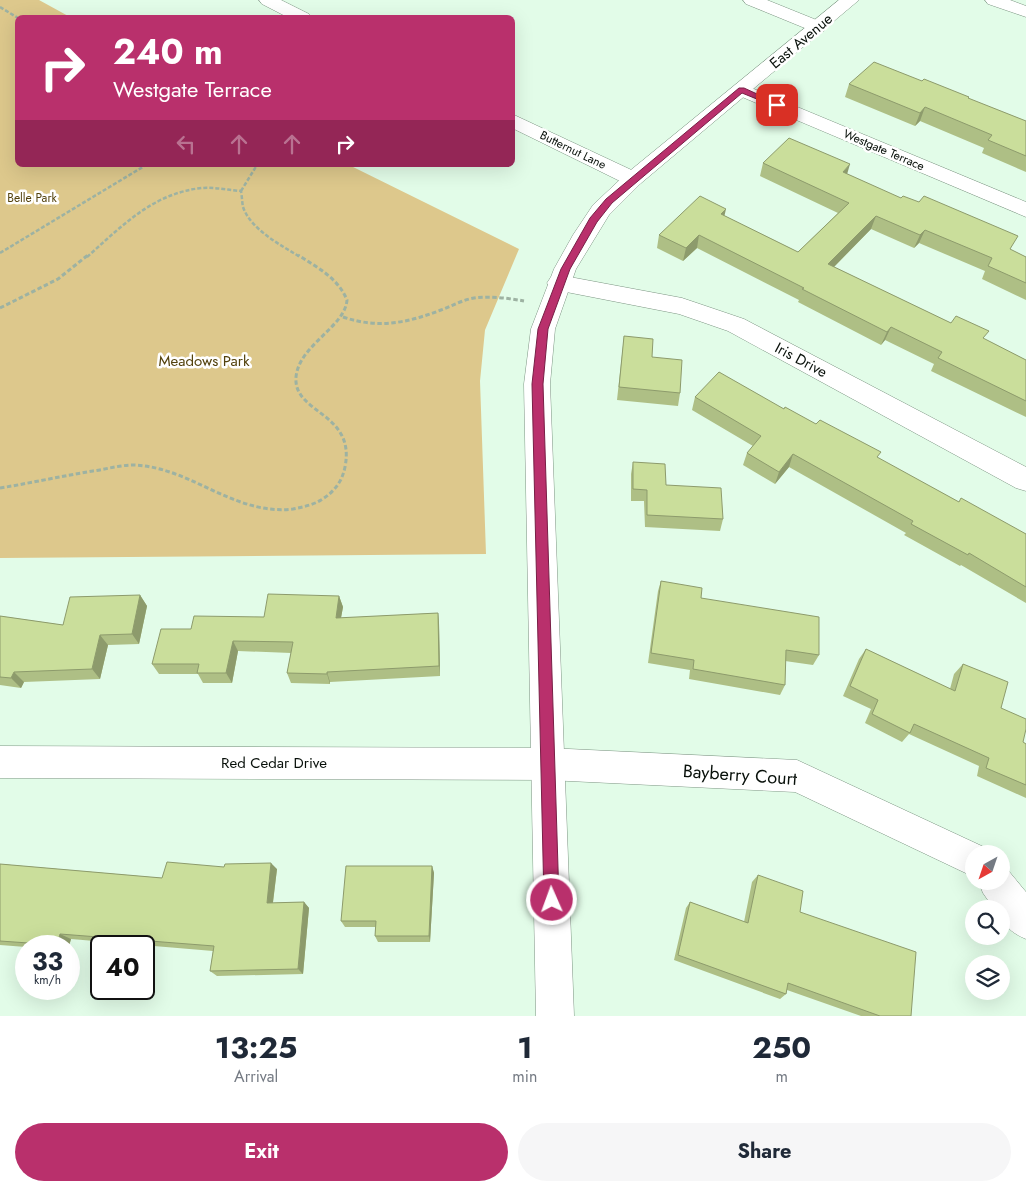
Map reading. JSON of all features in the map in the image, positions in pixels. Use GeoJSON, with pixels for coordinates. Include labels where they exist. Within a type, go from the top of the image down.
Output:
{"type":"FeatureCollection","features":[{"type":"Feature","properties":{"kind":"street"},"geometry":{"type":"LineString","coordinates":[[268,0],[297,15]]}},
{"type":"Feature","properties":{"kind":"street"},"geometry":{"type":"LineString","coordinates":[[752,0],[818,27]]}},
{"type":"Feature","properties":{"kind":"street","name":"East Avenue"},"geometry":{"type":"LineString","coordinates":[[555,1016],[538,384],[543,329],[556,294],[593,220],[609,201],[633,179],[850,0]]}},
{"type":"Feature","properties":{"kind":"street"},"geometry":{"type":"LineString","coordinates":[[994,0],[1026,12]]}},
{"type":"Feature","properties":{"kind":"street","name":"Westgate Terrace"},"geometry":{"type":"LineString","coordinates":[[742,90],[1026,210]]}},
{"type":"Feature","properties":{"kind":"street","name":"Butternut Lane"},"geometry":{"type":"LineString","coordinates":[[515,121],[633,179]]}},
{"type":"Feature","properties":{"kind":"street","name":"Iris Drive"},"geometry":{"type":"LineString","coordinates":[[556,294],[682,306],[736,325],[1026,480]]}},
{"type":"Feature","properties":{"kind":"street","name":"Red Cedar Drive"},"geometry":{"type":"LineString","coordinates":[[0,762],[548,764]]}},
{"type":"Feature","properties":{"kind":"street","name":"Bayberry Court"},"geometry":{"type":"LineString","coordinates":[[548,764],[797,776],[965,856]]}},
{"type":"Feature","properties":{"kind":"street"},"geometry":{"type":"LineString","coordinates":[[1001,890],[1026,921]]}},
{"type":"Feature","properties":{"kind":"path"},"geometry":{"type":"LineString","coordinates":[[1,8],[15,16]]}},
{"type":"Feature","properties":{"kind":"path"},"geometry":{"type":"LineString","coordinates":[[0,253],[143,167]]}},
{"type":"Feature","properties":{"kind":"path"},"geometry":{"type":"LineString","coordinates":[[0,488],[135,465],[165,471],[241,503],[266,508],[294,509],[320,503],[334,491],[345,468],[344,442],[339,428],[298,393],[296,377],[307,355],[323,333],[343,317],[347,302],[343,289],[326,274],[265,234],[251,220],[244,208],[241,191],[256,167]]}},
{"type":"Feature","properties":{"kind":"path"},"geometry":{"type":"LineString","coordinates":[[0,308],[21,295],[41,288],[58,279],[150,202],[165,196],[197,189],[241,191]]}},
{"type":"Feature","properties":{"kind":"path"},"geometry":{"type":"LineString","coordinates":[[343,317],[373,326],[397,323],[426,316],[476,298],[556,294]]}},
{"type":"Feature","properties":{"kind":"green space","name":"Meadows Park"},"geometry":{"type":"Polygon","coordinates":[[[0,0],[39,0],[66,15],[15,15],[15,167],[353,167],[519,249],[485,330],[480,381],[486,554],[0,558],[0,0]]]}},
{"type":"Feature","properties":{"kind":"building"},"geometry":{"type":"Polygon","coordinates":[[[874,62],[922,81],[924,79],[1026,121],[1026,156],[988,140],[992,135],[925,107],[920,113],[849,84],[874,62]]]}},
{"type":"Feature","properties":{"kind":"building"},"geometry":{"type":"Polygon","coordinates":[[[789,138],[850,164],[843,172],[901,198],[903,196],[919,202],[924,196],[1018,236],[1010,249],[1026,257],[1026,283],[988,266],[992,258],[925,230],[920,235],[876,216],[828,264],[951,323],[956,316],[989,331],[983,338],[1026,360],[1026,401],[938,358],[942,352],[891,327],[887,332],[699,235],[686,248],[659,235],[700,196],[726,209],[721,214],[798,252],[849,203],[763,163],[789,138]]]}},
{"type":"Feature","properties":{"kind":"building"},"geometry":{"type":"Polygon","coordinates":[[[624,336],[653,339],[652,357],[682,360],[680,393],[619,387],[624,336]]]}},
{"type":"Feature","properties":{"kind":"building"},"geometry":{"type":"Polygon","coordinates":[[[719,372],[784,409],[785,407],[816,424],[820,420],[881,452],[877,457],[959,502],[961,498],[1026,534],[1026,587],[969,553],[968,555],[911,524],[913,521],[793,454],[779,472],[747,453],[761,436],[695,397],[719,372]]]}},
{"type":"Feature","properties":{"kind":"building"},"geometry":{"type":"Polygon","coordinates":[[[633,462],[665,464],[666,485],[721,488],[723,519],[647,515],[647,490],[633,489],[633,462]]]}},
{"type":"Feature","properties":{"kind":"building"},"geometry":{"type":"Polygon","coordinates":[[[661,581],[702,588],[701,598],[819,617],[819,655],[786,650],[785,685],[693,669],[694,660],[651,653],[661,581]]]}},
{"type":"Feature","properties":{"kind":"building"},"geometry":{"type":"Polygon","coordinates":[[[268,594],[339,596],[336,618],[438,613],[439,666],[327,672],[327,674],[287,673],[293,642],[233,641],[226,673],[197,673],[199,664],[152,664],[161,629],[191,629],[194,616],[264,617],[268,594]]]}},
{"type":"Feature","properties":{"kind":"building"},"geometry":{"type":"Polygon","coordinates":[[[140,595],[132,634],[100,635],[92,669],[14,672],[11,678],[0,677],[0,616],[63,625],[70,597],[140,595]]]}},
{"type":"Feature","properties":{"kind":"building"},"geometry":{"type":"Polygon","coordinates":[[[866,649],[955,691],[963,664],[1008,682],[1001,708],[1026,719],[1023,742],[1026,744],[1026,785],[986,768],[989,758],[914,724],[910,733],[872,714],[878,700],[850,686],[866,649]]]}},
{"type":"Feature","properties":{"kind":"building"},"geometry":{"type":"Polygon","coordinates":[[[167,862],[224,867],[225,864],[271,863],[267,903],[304,902],[298,969],[210,971],[214,946],[155,941],[155,935],[15,935],[15,942],[0,941],[0,864],[162,878],[167,862]]]}},
{"type":"Feature","properties":{"kind":"building"},"geometry":{"type":"Polygon","coordinates":[[[346,866],[432,866],[429,936],[375,936],[376,921],[341,921],[346,866]]]}},
{"type":"Feature","properties":{"kind":"building"},"geometry":{"type":"Polygon","coordinates":[[[758,875],[803,891],[800,912],[916,952],[911,1016],[880,1016],[788,983],[786,994],[678,955],[690,902],[748,923],[758,875]]]}},
{"type":"Feature","properties":{"kind":"route"},"geometry":{"type":"LineString","coordinates":[[552,900],[538,384],[543,329],[565,269],[593,220],[609,201],[633,179],[742,90],[777,105]]}},
{"type":"Feature","properties":{"kind":"park label","name":"Belle Park"},"geometry":{"type":"Point","coordinates":[32,198]}}]}
